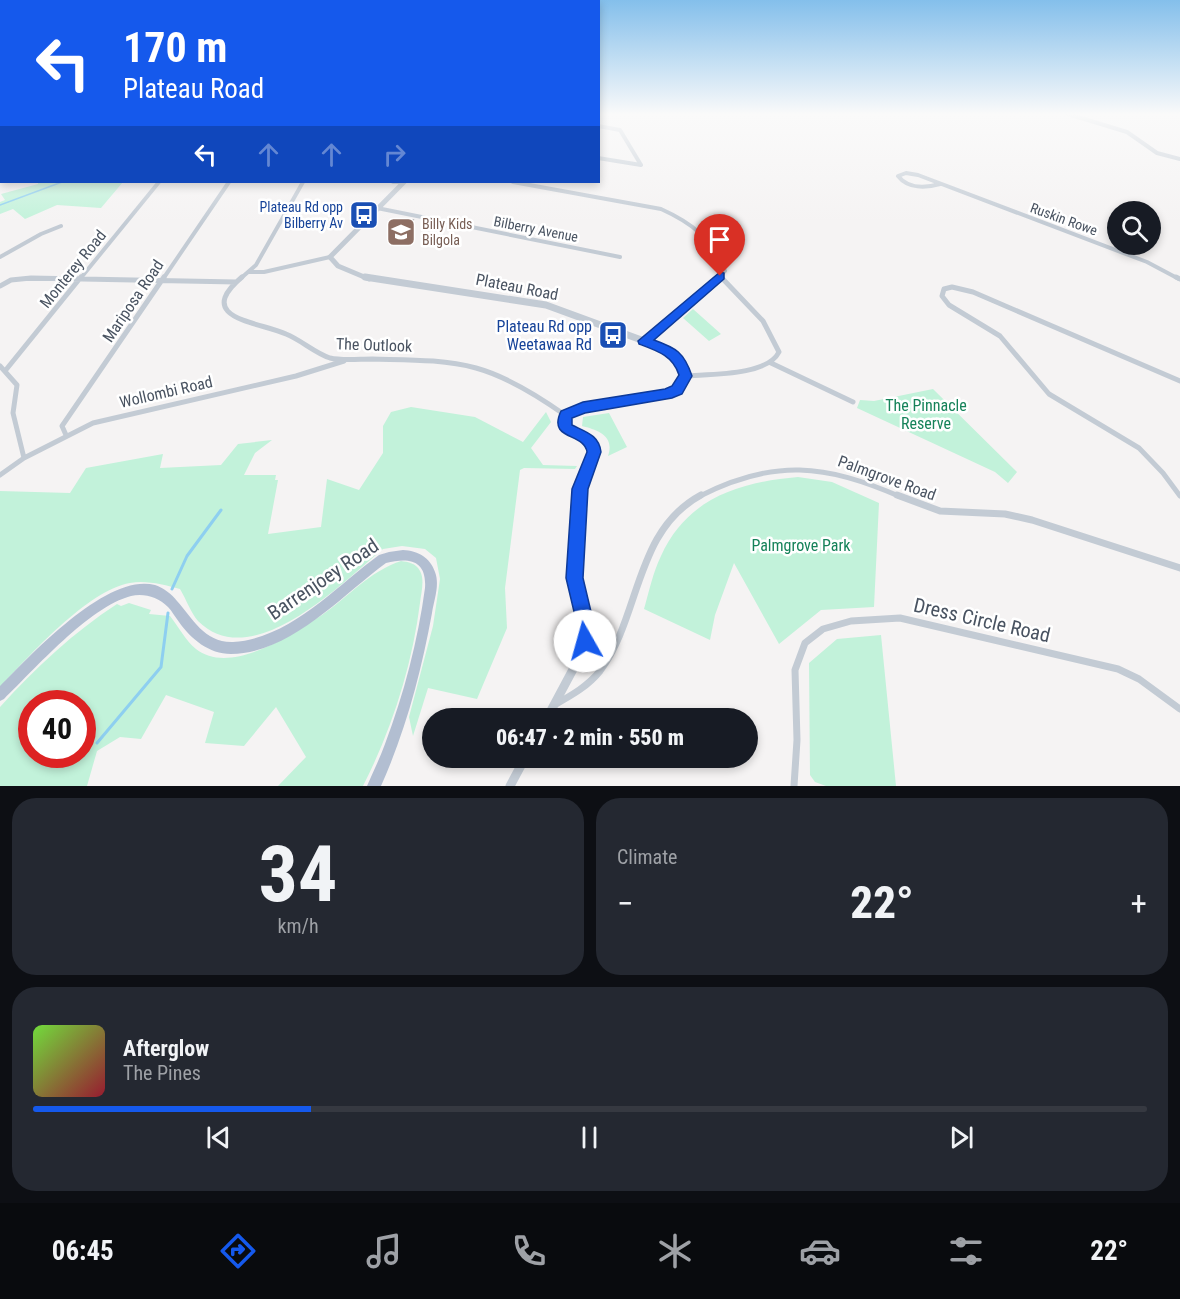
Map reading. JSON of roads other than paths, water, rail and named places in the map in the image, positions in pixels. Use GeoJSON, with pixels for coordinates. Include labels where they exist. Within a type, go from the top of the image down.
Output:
{"type":"FeatureCollection","features":[{"type":"Feature","properties":{"kind":"main road","name":"Barrenjoey Road"},"geometry":{"type":"LineString","coordinates":[[0,696],[83,616],[107,599],[122,593],[144,590],[162,593],[200,637],[222,647],[241,647],[270,638],[308,617],[383,559],[397,555],[409,555],[425,563],[429,570],[430,594],[418,660],[389,750],[374,786]]}},
{"type":"Feature","properties":{"kind":"street"},"geometry":{"type":"LineString","coordinates":[[600,158],[641,165],[632,151]]}},
{"type":"Feature","properties":{"kind":"street"},"geometry":{"type":"LineString","coordinates":[[1152,151],[1166,159],[1180,159]]}},
{"type":"Feature","properties":{"kind":"street","name":"Ruskin Rowe"},"geometry":{"type":"LineString","coordinates":[[939,184],[911,185],[903,183],[898,176],[911,174],[939,184],[1137,258],[1180,279]]}},
{"type":"Feature","properties":{"kind":"street","name":"Monterey Road"},"geometry":{"type":"LineString","coordinates":[[5,371],[158,183]]}},
{"type":"Feature","properties":{"kind":"street","name":"Mariposa Road"},"geometry":{"type":"LineString","coordinates":[[66,435],[62,426],[228,183]]}},
{"type":"Feature","properties":{"kind":"street"},"geometry":{"type":"LineString","coordinates":[[0,286],[21,278],[236,282],[249,272],[262,256],[302,183]]}},
{"type":"Feature","properties":{"kind":"street"},"geometry":{"type":"LineString","coordinates":[[249,272],[264,272],[330,257],[338,245],[403,183]]}},
{"type":"Feature","properties":{"kind":"street"},"geometry":{"type":"LineString","coordinates":[[518,183],[668,212],[710,242],[725,269],[720,276],[644,341]]}},
{"type":"Feature","properties":{"kind":"street","name":"Bilberry Avenue"},"geometry":{"type":"LineString","coordinates":[[376,208],[621,257]]}},
{"type":"Feature","properties":{"kind":"street"},"geometry":{"type":"LineString","coordinates":[[0,258],[41,234],[61,226]]}},
{"type":"Feature","properties":{"kind":"street","name":"Plateau Road"},"geometry":{"type":"LineString","coordinates":[[330,257],[338,266],[357,275],[546,305],[673,353],[681,360],[686,376]]}},
{"type":"Feature","properties":{"kind":"street"},"geometry":{"type":"LineString","coordinates":[[552,708],[578,660],[585,641],[584,620],[574,578],[580,489],[594,452],[588,439],[567,429],[564,424],[566,415],[583,408],[668,394],[677,390],[686,376],[754,369],[777,359],[779,351],[777,343],[738,293],[720,276]]}},
{"type":"Feature","properties":{"kind":"street","name":"The Outlook"},"geometry":{"type":"LineString","coordinates":[[236,282],[227,292],[224,302],[227,312],[237,319],[285,333],[331,358],[415,360],[477,368],[537,394],[566,415]]}},
{"type":"Feature","properties":{"kind":"street"},"geometry":{"type":"LineString","coordinates":[[1180,381],[974,292],[952,287],[944,289],[942,296],[949,305],[1000,336],[1049,394],[1138,448],[1163,473],[1180,496]]}},
{"type":"Feature","properties":{"kind":"street","name":"Wollombi Road"},"geometry":{"type":"LineString","coordinates":[[0,475],[24,458],[93,423],[296,376],[348,360]]}},
{"type":"Feature","properties":{"kind":"street"},"geometry":{"type":"LineString","coordinates":[[771,363],[853,402]]}},
{"type":"Feature","properties":{"kind":"street"},"geometry":{"type":"LineString","coordinates":[[0,366],[16,384],[13,413],[24,458]]}},
{"type":"Feature","properties":{"kind":"street","name":"Palmgrove Road"},"geometry":{"type":"LineString","coordinates":[[554,705],[584,687],[604,662],[619,632],[656,536],[668,520],[681,507],[725,484],[786,467],[825,470],[864,481],[932,509],[952,513],[987,512],[1018,517],[1180,568]]}},
{"type":"Feature","properties":{"kind":"street","name":"Dress Circle Road"},"geometry":{"type":"LineString","coordinates":[[794,786],[797,740],[795,670],[805,644],[823,629],[851,621],[900,618],[1118,669],[1139,679],[1180,708]]}},
{"type":"Feature","properties":{"kind":"street"},"geometry":{"type":"LineString","coordinates":[[510,786],[520,768]]}},
{"type":"Feature","properties":{"kind":"waterway"},"geometry":{"type":"LineString","coordinates":[[0,205],[59,183]]}},
{"type":"Feature","properties":{"kind":"waterway"},"geometry":{"type":"LineString","coordinates":[[172,589],[187,556],[221,510]]}},
{"type":"Feature","properties":{"kind":"waterway"},"geometry":{"type":"LineString","coordinates":[[97,743],[161,667],[168,613]]}},
{"type":"Feature","properties":{"kind":"place","name":"Plateau Rd opp Bilberry Av"},"geometry":{"type":"Point","coordinates":[364,215]}},
{"type":"Feature","properties":{"kind":"place","name":"Billy Kids Bilgola"},"geometry":{"type":"Point","coordinates":[401,232]}},
{"type":"Feature","properties":{"kind":"place","name":"Plateau Rd opp Weetawaa Rd"},"geometry":{"type":"Point","coordinates":[613,335]}},
{"type":"Feature","properties":{"kind":"park label","name":"The Pinnacle Reserve"},"geometry":{"type":"Point","coordinates":[926,414]}},
{"type":"Feature","properties":{"kind":"park label","name":"Palmgrove Park"},"geometry":{"type":"Point","coordinates":[801,545]}}]}
